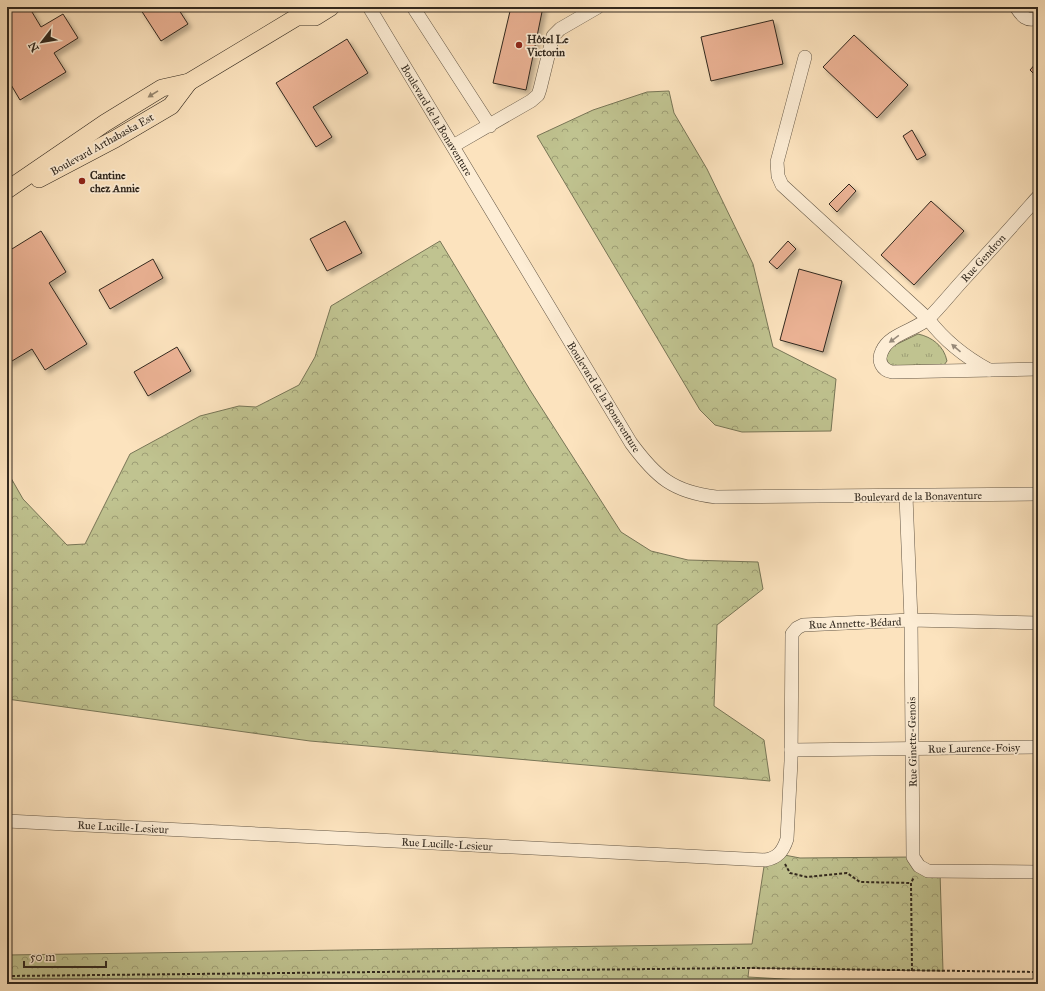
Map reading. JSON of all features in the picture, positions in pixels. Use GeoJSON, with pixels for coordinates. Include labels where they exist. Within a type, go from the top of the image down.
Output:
{"type":"FeatureCollection","features":[{"type":"Feature","properties":{"kind":"main road","name":"Boulevard Arthabaska Est"},"geometry":{"type":"LineString","coordinates":[[7,190],[105,123],[162,88],[189,82],[300,12],[315,17],[331,7]]}},
{"type":"Feature","properties":{"kind":"main road","name":"Boulevard Arthabaska Est"},"geometry":{"type":"LineString","coordinates":[[7,196],[115,139],[171,106],[189,82]]}},
{"type":"Feature","properties":{"kind":"street","name":"Boulevard de la Bonaventure"},"geometry":{"type":"LineString","coordinates":[[369,7],[631,443],[645,462],[661,477],[694,494],[716,497],[1038,494]]}},
{"type":"Feature","properties":{"kind":"street"},"geometry":{"type":"LineString","coordinates":[[413,7],[490,126]]}},
{"type":"Feature","properties":{"kind":"street"},"geometry":{"type":"LineString","coordinates":[[452,146],[490,126],[531,101],[538,95],[553,36],[560,30],[598,7]]}},
{"type":"Feature","properties":{"kind":"street"},"geometry":{"type":"LineString","coordinates":[[1016,7],[1021,16],[1026,19],[1038,18]]}},
{"type":"Feature","properties":{"kind":"street"},"geometry":{"type":"LineString","coordinates":[[805,57],[778,162],[778,176],[782,185],[928,319],[936,330],[974,362],[989,370],[1038,369]]}},
{"type":"Feature","properties":{"kind":"street","name":"Rue Gendron"},"geometry":{"type":"LineString","coordinates":[[989,370],[892,372],[887,371],[882,366],[880,358],[882,350],[887,345],[897,337],[928,319],[1038,197]]}},
{"type":"Feature","properties":{"kind":"street","name":"Rue Ginette-Genois"},"geometry":{"type":"LineString","coordinates":[[906,496],[910,620],[913,857],[919,866]]}},
{"type":"Feature","properties":{"kind":"street","name":"Rue Annette-Bédard"},"geometry":{"type":"LineString","coordinates":[[791,750],[792,634],[797,628],[803,625],[910,620],[1038,623]]}},
{"type":"Feature","properties":{"kind":"street","name":"Rue Laurence-Foisy"},"geometry":{"type":"LineString","coordinates":[[791,750],[1038,747]]}},
{"type":"Feature","properties":{"kind":"street"},"geometry":{"type":"LineString","coordinates":[[779,854],[784,848],[787,839],[791,750]]}},
{"type":"Feature","properties":{"kind":"street","name":"Rue Lucille-Lesieur"},"geometry":{"type":"LineString","coordinates":[[7,821],[765,860],[772,859],[779,854]]}},
{"type":"Feature","properties":{"kind":"street"},"geometry":{"type":"LineString","coordinates":[[919,866],[928,871],[940,872],[1038,872]]}},
{"type":"Feature","properties":{"kind":"path"},"geometry":{"type":"LineString","coordinates":[[779,854],[790,873],[797,875],[807,877],[847,873],[860,882],[911,883]]}},
{"type":"Feature","properties":{"kind":"path"},"geometry":{"type":"LineString","coordinates":[[912,970],[911,883],[919,866]]}},
{"type":"Feature","properties":{"kind":"path"},"geometry":{"type":"LineString","coordinates":[[7,976],[740,968],[1038,972]]}},
{"type":"Feature","properties":{"kind":"green space"},"geometry":{"type":"Polygon","coordinates":[[[669,91],[674,113],[707,169],[753,264],[773,347],[836,379],[831,431],[742,432],[715,425],[700,410],[537,136],[593,110],[647,92],[669,91]]]}},
{"type":"Feature","properties":{"kind":"green space"},"geometry":{"type":"Polygon","coordinates":[[[440,241],[530,390],[621,532],[651,551],[688,560],[758,562],[763,589],[717,625],[714,706],[764,740],[770,781],[310,741],[7,699],[7,471],[23,499],[67,545],[85,544],[130,454],[200,416],[239,406],[256,407],[299,385],[315,357],[331,306],[440,241]]]}},
{"type":"Feature","properties":{"kind":"green space"},"geometry":{"type":"Polygon","coordinates":[[[918,334],[928,337],[937,343],[943,351],[947,361],[944,365],[888,366],[886,356],[893,346],[918,334]]]}},
{"type":"Feature","properties":{"kind":"green space"},"geometry":{"type":"Polygon","coordinates":[[[779,854],[800,858],[913,857],[940,872],[943,971],[749,968],[748,977],[801,980],[1038,980],[1038,984],[7,984],[7,955],[752,944],[765,860],[779,854]]]}},
{"type":"Feature","properties":{"kind":"building"},"geometry":{"type":"Polygon","coordinates":[[[7,7],[29,7],[41,27],[63,14],[78,38],[54,53],[66,72],[20,100],[7,78],[7,7]]]}},
{"type":"Feature","properties":{"kind":"building"},"geometry":{"type":"Polygon","coordinates":[[[139,7],[177,7],[188,24],[161,41],[139,7]]]}},
{"type":"Feature","properties":{"kind":"building","name":"Hôtel Le Victorin"},"geometry":{"type":"Polygon","coordinates":[[[511,7],[543,7],[526,90],[493,83],[511,7]]]}},
{"type":"Feature","properties":{"kind":"building"},"geometry":{"type":"Polygon","coordinates":[[[773,20],[783,64],[711,81],[701,37],[773,20]]]}},
{"type":"Feature","properties":{"kind":"building"},"geometry":{"type":"Polygon","coordinates":[[[854,35],[908,85],[877,118],[823,67],[854,35]]]}},
{"type":"Feature","properties":{"kind":"building"},"geometry":{"type":"Polygon","coordinates":[[[347,39],[368,73],[313,107],[332,137],[316,147],[276,83],[347,39]]]}},
{"type":"Feature","properties":{"kind":"building"},"geometry":{"type":"Polygon","coordinates":[[[1038,61],[1038,78],[1030,70],[1038,61]]]}},
{"type":"Feature","properties":{"kind":"building"},"geometry":{"type":"Polygon","coordinates":[[[912,130],[926,155],[917,160],[903,136],[912,130]]]}},
{"type":"Feature","properties":{"kind":"building"},"geometry":{"type":"Polygon","coordinates":[[[849,184],[856,191],[837,212],[829,204],[849,184]]]}},
{"type":"Feature","properties":{"kind":"building"},"geometry":{"type":"Polygon","coordinates":[[[931,201],[964,231],[914,285],[881,255],[931,201]]]}},
{"type":"Feature","properties":{"kind":"building"},"geometry":{"type":"Polygon","coordinates":[[[345,221],[362,253],[327,271],[310,239],[345,221]]]}},
{"type":"Feature","properties":{"kind":"building"},"geometry":{"type":"Polygon","coordinates":[[[41,231],[66,272],[49,283],[87,344],[45,370],[32,349],[7,364],[7,252],[41,231]]]}},
{"type":"Feature","properties":{"kind":"building"},"geometry":{"type":"Polygon","coordinates":[[[788,241],[796,249],[777,269],[769,262],[788,241]]]}},
{"type":"Feature","properties":{"kind":"building"},"geometry":{"type":"Polygon","coordinates":[[[153,259],[163,278],[110,309],[99,290],[153,259]]]}},
{"type":"Feature","properties":{"kind":"building"},"geometry":{"type":"Polygon","coordinates":[[[799,269],[842,281],[823,352],[780,340],[799,269]]]}},
{"type":"Feature","properties":{"kind":"building"},"geometry":{"type":"Polygon","coordinates":[[[177,347],[191,371],[148,396],[134,372],[177,347]]]}},
{"type":"Feature","properties":{"kind":"place","name":"Hôtel Le Victorin"},"geometry":{"type":"Point","coordinates":[519,45]}},
{"type":"Feature","properties":{"kind":"place","name":"Cantine chez Annie"},"geometry":{"type":"Point","coordinates":[82,181]}}]}
